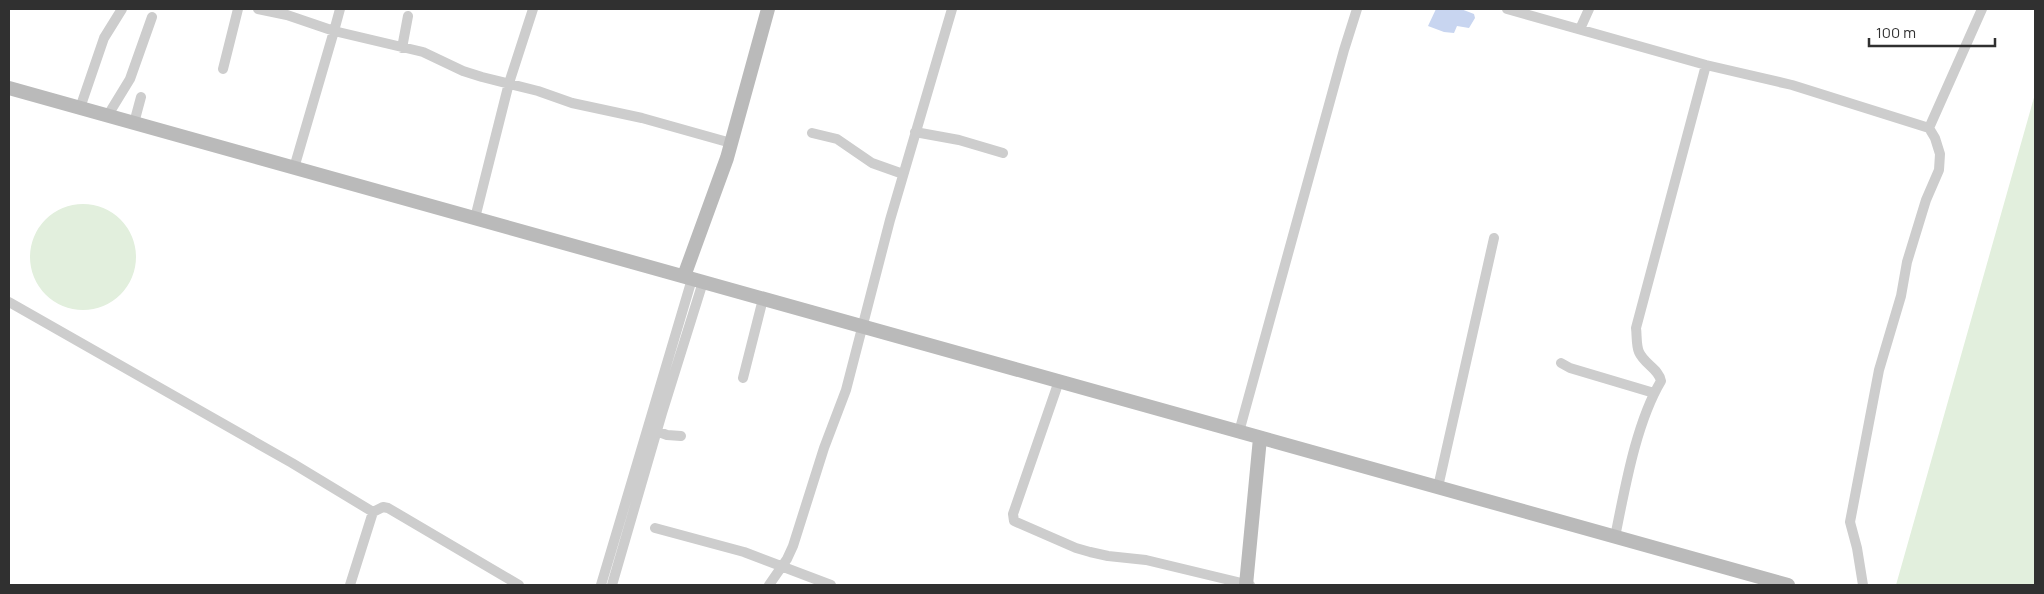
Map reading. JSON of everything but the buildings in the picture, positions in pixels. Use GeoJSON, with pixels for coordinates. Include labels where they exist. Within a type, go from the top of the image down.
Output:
{"type":"FeatureCollection","features":[{"type":"Feature","properties":{"kind":"main road"},"geometry":{"type":"LineString","coordinates":[[693,279],[706,220],[731,143],[768,9]]}},
{"type":"Feature","properties":{"kind":"main road"},"geometry":{"type":"LineString","coordinates":[[9,88],[1788,585]]}},
{"type":"Feature","properties":{"kind":"main road"},"geometry":{"type":"LineString","coordinates":[[1248,585],[1260,438]]}},
{"type":"Feature","properties":{"kind":"street"},"geometry":{"type":"LineString","coordinates":[[80,108],[104,38],[122,9]]}},
{"type":"Feature","properties":{"kind":"street"},"geometry":{"type":"LineString","coordinates":[[223,69],[238,9]]}},
{"type":"Feature","properties":{"kind":"street"},"geometry":{"type":"LineString","coordinates":[[258,9],[287,15],[334,31],[423,52],[462,71],[509,83],[572,103],[642,118],[731,143]]}},
{"type":"Feature","properties":{"kind":"street"},"geometry":{"type":"LineString","coordinates":[[294,168],[340,9]]}},
{"type":"Feature","properties":{"kind":"street"},"geometry":{"type":"LineString","coordinates":[[475,218],[509,83],[533,9]]}},
{"type":"Feature","properties":{"kind":"street"},"geometry":{"type":"LineString","coordinates":[[769,585],[787,559],[793,546],[824,448],[846,390],[903,174],[952,9]]}},
{"type":"Feature","properties":{"kind":"street"},"geometry":{"type":"LineString","coordinates":[[1240,432],[1344,50],[1357,9]]}},
{"type":"Feature","properties":{"kind":"street"},"geometry":{"type":"LineString","coordinates":[[1507,9],[1706,66],[1792,85],[1929,128],[1935,138],[1940,154],[1939,170],[1926,200],[1907,262],[1901,296],[1879,370],[1850,522],[1857,548],[1863,585]]}},
{"type":"Feature","properties":{"kind":"street"},"geometry":{"type":"LineString","coordinates":[[1580,29],[1589,9]]}},
{"type":"Feature","properties":{"kind":"street"},"geometry":{"type":"LineString","coordinates":[[1929,128],[1982,9]]}},
{"type":"Feature","properties":{"kind":"street"},"geometry":{"type":"LineString","coordinates":[[402,48],[408,16]]}},
{"type":"Feature","properties":{"kind":"street"},"geometry":{"type":"LineString","coordinates":[[108,115],[130,79],[152,17]]}},
{"type":"Feature","properties":{"kind":"street"},"geometry":{"type":"LineString","coordinates":[[1615,537],[1632,459],[1654,393],[1661,380],[1660,376],[1649,366],[1639,352],[1636,328],[1706,66]]}},
{"type":"Feature","properties":{"kind":"street"},"geometry":{"type":"LineString","coordinates":[[134,123],[141,97]]}},
{"type":"Feature","properties":{"kind":"street"},"geometry":{"type":"LineString","coordinates":[[916,132],[960,140],[1003,153]]}},
{"type":"Feature","properties":{"kind":"street"},"geometry":{"type":"LineString","coordinates":[[812,133],[837,139],[872,163],[903,174]]}},
{"type":"Feature","properties":{"kind":"street"},"geometry":{"type":"LineString","coordinates":[[1438,487],[1494,238]]}},
{"type":"Feature","properties":{"kind":"street"},"geometry":{"type":"LineString","coordinates":[[612,585],[656,431],[693,279]]}},
{"type":"Feature","properties":{"kind":"street"},"geometry":{"type":"LineString","coordinates":[[601,585],[693,279]]}},
{"type":"Feature","properties":{"kind":"street"},"geometry":{"type":"LineString","coordinates":[[743,378],[763,298]]}},
{"type":"Feature","properties":{"kind":"street"},"geometry":{"type":"LineString","coordinates":[[9,302],[373,512]]}},
{"type":"Feature","properties":{"kind":"street"},"geometry":{"type":"LineString","coordinates":[[1561,363],[1570,368],[1654,393]]}},
{"type":"Feature","properties":{"kind":"street"},"geometry":{"type":"LineString","coordinates":[[1058,381],[1013,514],[1014,521],[1083,550],[1108,556],[1146,560],[1248,585]]}},
{"type":"Feature","properties":{"kind":"street"},"geometry":{"type":"LineString","coordinates":[[656,431],[667,435],[681,436]]}},
{"type":"Feature","properties":{"kind":"street"},"geometry":{"type":"LineString","coordinates":[[350,585],[373,512],[383,507],[388,508],[519,585]]}},
{"type":"Feature","properties":{"kind":"street"},"geometry":{"type":"LineString","coordinates":[[655,528],[744,552],[831,585]]}},
{"type":"Feature","properties":{"kind":"green space"},"geometry":{"type":"Polygon","coordinates":[[[2035,94],[2035,585],[1896,585],[2035,94]]]}},
{"type":"Feature","properties":{"kind":"green space"},"geometry":{"type":"Polygon","coordinates":[[[83,204],[103,208],[121,219],[132,237],[136,257],[132,277],[121,295],[103,306],[83,310],[63,306],[45,295],[34,277],[30,257],[34,237],[45,219],[63,208],[83,204]]]}},
{"type":"Feature","properties":{"kind":"water"},"geometry":{"type":"Polygon","coordinates":[[[1436,9],[1461,9],[1474,14],[1475,18],[1469,28],[1457,26],[1454,33],[1444,32],[1428,26],[1436,9]]]}}]}
